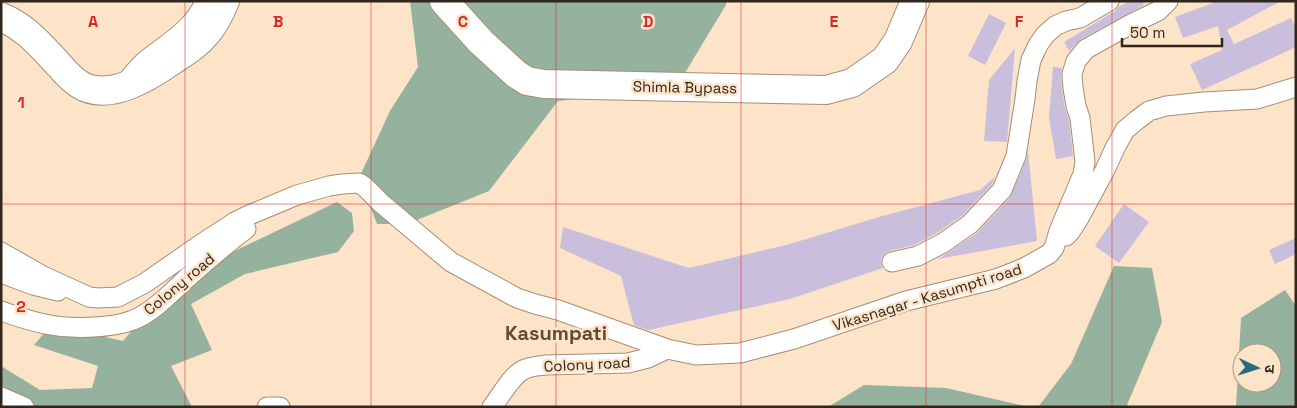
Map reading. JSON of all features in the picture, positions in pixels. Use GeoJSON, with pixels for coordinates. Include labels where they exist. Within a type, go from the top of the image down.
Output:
{"type":"FeatureCollection","features":[{"type":"Feature","properties":{"kind":"highway"},"geometry":{"type":"LineString","coordinates":[[1,17],[25,30],[78,83],[89,89],[97,90],[121,88],[147,77],[193,47],[216,20],[225,1]]}},
{"type":"Feature","properties":{"kind":"highway","name":"Shimla Bypass"},"geometry":{"type":"LineString","coordinates":[[444,1],[481,42],[516,74],[527,81],[544,84],[826,90],[852,82],[885,60],[898,41],[915,1]]}},
{"type":"Feature","properties":{"kind":"street"},"geometry":{"type":"LineString","coordinates":[[121,88],[143,62],[190,24],[202,10],[205,1]]}},
{"type":"Feature","properties":{"kind":"street"},"geometry":{"type":"LineString","coordinates":[[892,262],[918,256],[943,243],[970,224],[1002,190],[1016,156],[1026,99],[1026,81],[1031,60],[1038,45],[1054,26],[1080,18],[1109,1]]}},
{"type":"Feature","properties":{"kind":"street"},"geometry":{"type":"LineString","coordinates":[[1054,248],[1059,231],[1083,174],[1085,162],[1080,118],[1073,88],[1072,74],[1076,61],[1086,50],[1130,24],[1158,11],[1168,1]]}},
{"type":"Feature","properties":{"kind":"street","name":"Vikasnagar - Kasumpti road"},"geometry":{"type":"LineString","coordinates":[[282,201],[329,186],[359,183],[452,262],[517,298],[558,310],[667,349],[696,354],[740,353],[768,347],[906,301],[996,279],[1034,263],[1049,254],[1070,232],[1125,130],[1149,111],[1166,106],[1258,99],[1296,87]]}},
{"type":"Feature","properties":{"kind":"street"},"geometry":{"type":"LineString","coordinates":[[1,273],[32,285],[89,297],[118,297],[145,283],[234,222],[282,201]]}},
{"type":"Feature","properties":{"kind":"street","name":"Colony road"},"geometry":{"type":"LineString","coordinates":[[1,311],[46,325],[102,327],[133,320],[160,303],[230,241],[282,201]]}},
{"type":"Feature","properties":{"kind":"street"},"geometry":{"type":"LineString","coordinates":[[1,252],[43,276],[89,297]]}},
{"type":"Feature","properties":{"kind":"street","name":"Colony road"},"geometry":{"type":"LineString","coordinates":[[492,407],[516,375],[534,366],[628,363],[648,358],[667,349]]}},
{"type":"Feature","properties":{"kind":"street"},"geometry":{"type":"LineString","coordinates":[[1,397],[24,407]]}},
{"type":"Feature","properties":{"kind":"street"},"geometry":{"type":"LineString","coordinates":[[267,407],[280,407]]}},
{"type":"Feature","properties":{"kind":"green space"},"geometry":{"type":"Polygon","coordinates":[[[410,1],[726,1],[726,5],[677,86],[558,101],[489,191],[407,224],[377,224],[359,178],[390,111],[418,67],[410,1]]]}},
{"type":"Feature","properties":{"kind":"green space"},"geometry":{"type":"Polygon","coordinates":[[[337,202],[352,213],[354,231],[338,252],[245,274],[191,304],[212,350],[171,366],[192,407],[1,407],[1,366],[40,390],[92,388],[98,366],[34,345],[51,325],[123,341],[174,280],[337,202]]]}},
{"type":"Feature","properties":{"kind":"green space"},"geometry":{"type":"Polygon","coordinates":[[[1114,266],[1152,268],[1162,322],[1127,405],[1129,407],[1038,407],[1071,364],[1114,266]]]}},
{"type":"Feature","properties":{"kind":"green space"},"geometry":{"type":"Polygon","coordinates":[[[1285,290],[1296,306],[1296,407],[1236,407],[1237,393],[1282,393],[1282,343],[1240,343],[1241,318],[1285,290]]]}},
{"type":"Feature","properties":{"kind":"green space"},"geometry":{"type":"Polygon","coordinates":[[[864,385],[946,388],[1029,407],[828,407],[864,385]]]}},
{"type":"Feature","properties":{"kind":"building"},"geometry":{"type":"Polygon","coordinates":[[[1131,1],[1142,1],[1144,5],[1081,39],[1069,51],[1064,42],[1115,11],[1118,7],[1131,1]]]}},
{"type":"Feature","properties":{"kind":"building"},"geometry":{"type":"Polygon","coordinates":[[[1213,1],[1281,1],[1227,30],[1234,44],[1291,18],[1296,28],[1296,47],[1202,90],[1190,64],[1222,50],[1218,26],[1183,38],[1175,17],[1213,3],[1213,1]]]}},
{"type":"Feature","properties":{"kind":"building"},"geometry":{"type":"Polygon","coordinates":[[[989,14],[1006,23],[985,65],[968,56],[989,14]]]}},
{"type":"Feature","properties":{"kind":"building"},"geometry":{"type":"Polygon","coordinates":[[[1015,48],[1007,142],[984,141],[989,80],[1015,48]]]}},
{"type":"Feature","properties":{"kind":"building"},"geometry":{"type":"Polygon","coordinates":[[[1053,67],[1062,68],[1062,90],[1069,120],[1073,156],[1056,159],[1049,118],[1053,67]]]}},
{"type":"Feature","properties":{"kind":"building"},"geometry":{"type":"Polygon","coordinates":[[[1028,151],[1037,241],[938,259],[977,233],[1010,198],[1028,151]]]}},
{"type":"Feature","properties":{"kind":"building"},"geometry":{"type":"Polygon","coordinates":[[[995,177],[992,184],[963,215],[937,233],[914,245],[885,253],[881,259],[883,268],[790,299],[648,330],[634,325],[621,276],[560,248],[563,227],[689,268],[790,244],[879,217],[980,190],[995,177]]]}},
{"type":"Feature","properties":{"kind":"building"},"geometry":{"type":"Polygon","coordinates":[[[1124,204],[1149,222],[1119,263],[1095,246],[1124,204]]]}},
{"type":"Feature","properties":{"kind":"building"},"geometry":{"type":"Polygon","coordinates":[[[1296,238],[1296,254],[1275,264],[1269,250],[1296,238]]]}},
{"type":"Feature","properties":{"kind":"district","name":"Kasumpati"},"geometry":{"type":"Point","coordinates":[556,333]}}]}
